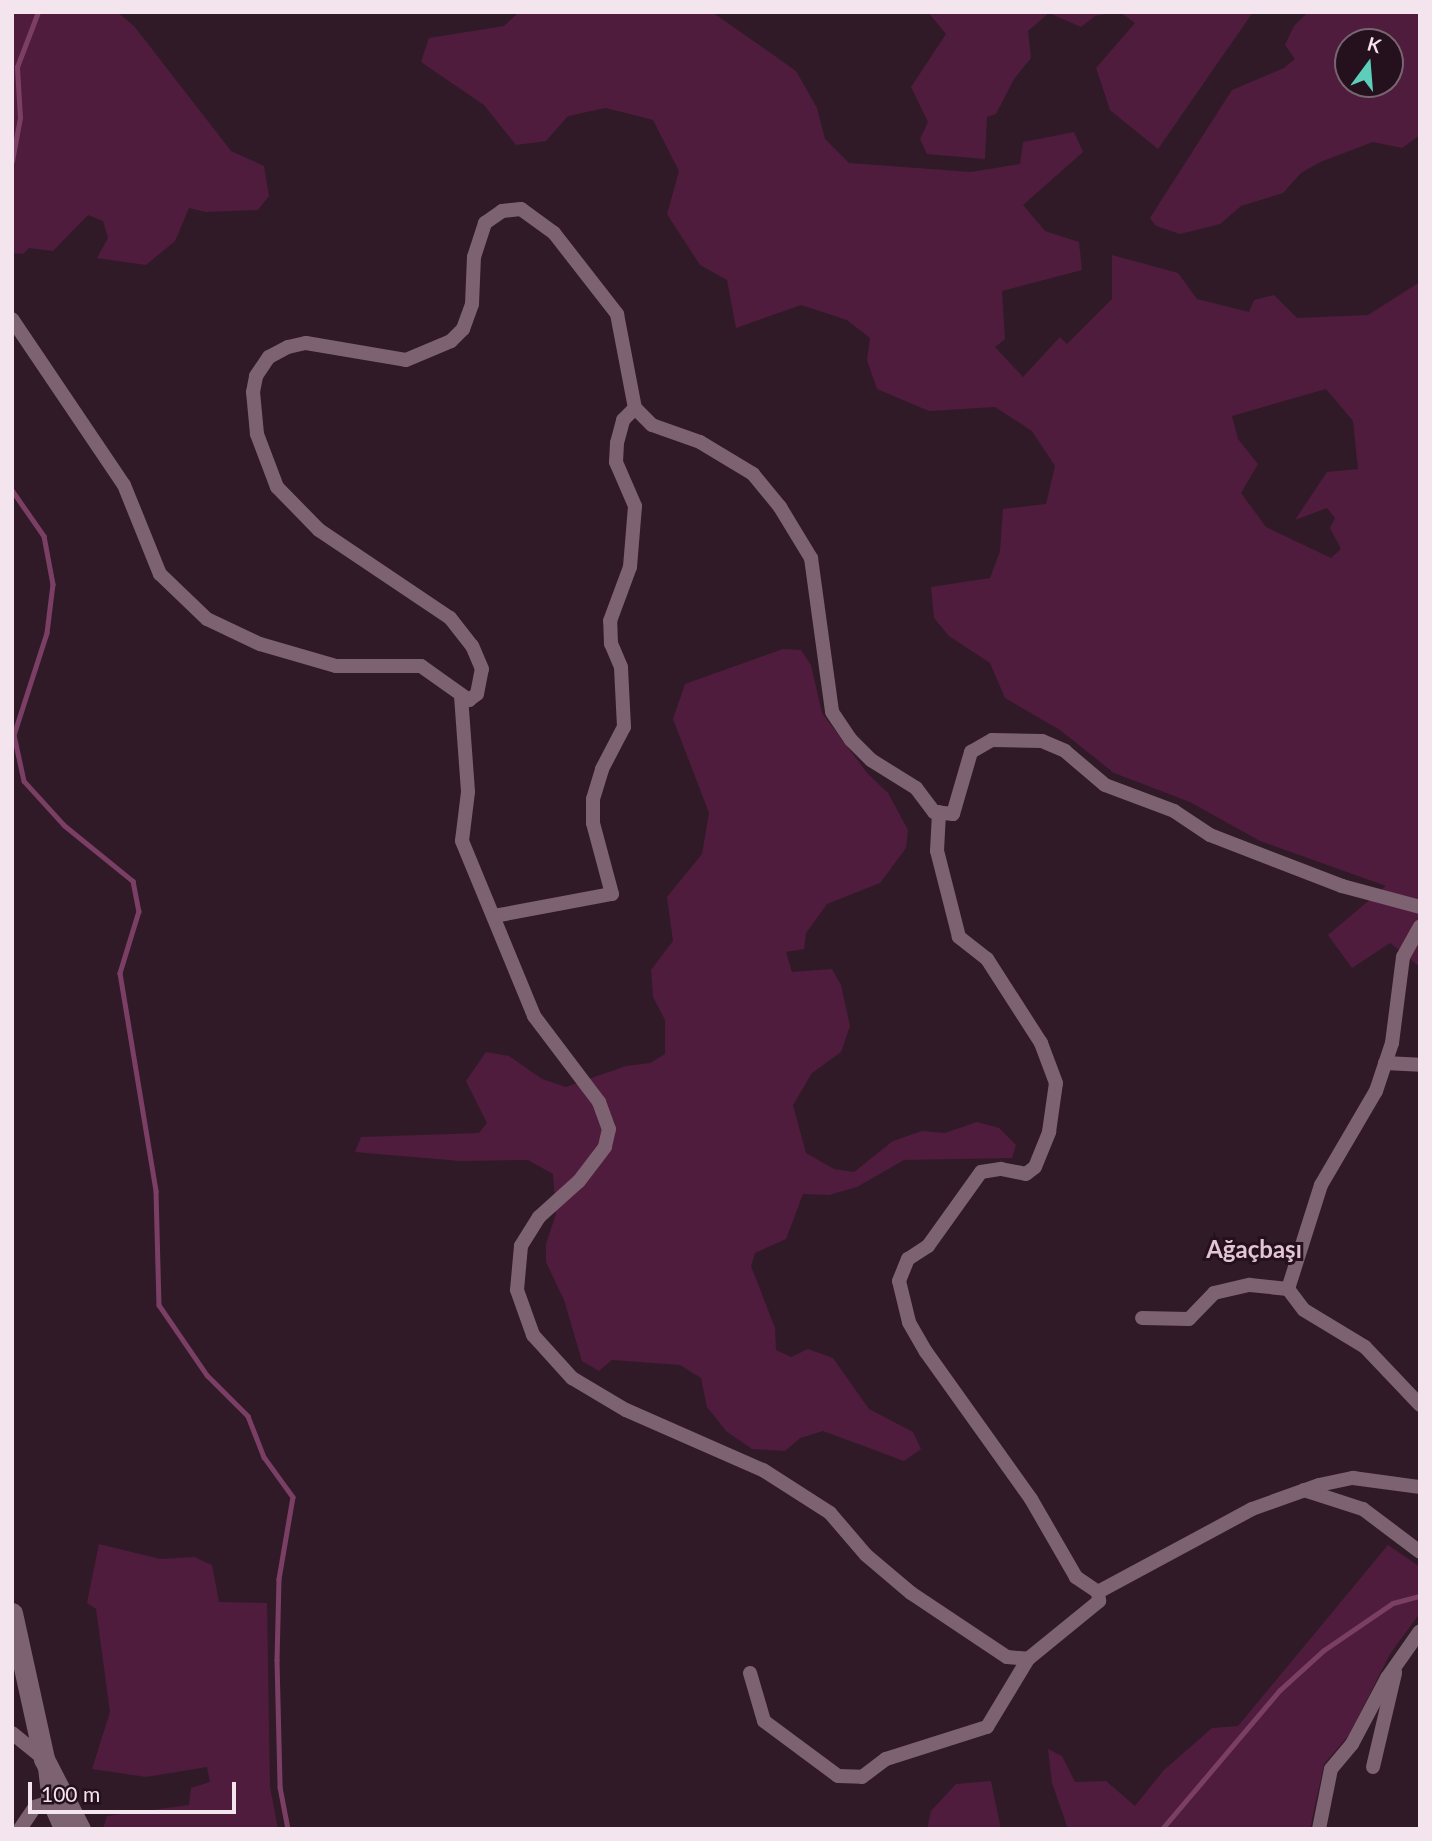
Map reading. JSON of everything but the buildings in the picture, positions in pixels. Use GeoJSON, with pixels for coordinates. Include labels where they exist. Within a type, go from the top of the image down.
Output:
{"type":"FeatureCollection","features":[{"type":"Feature","properties":{"kind":"street"},"geometry":{"type":"LineString","coordinates":[[12,319],[124,485],[160,574],[207,619],[260,644],[336,666],[421,666],[469,701],[477,694],[482,669],[472,646],[450,618],[319,530],[277,487],[257,434],[253,393],[256,376],[269,357],[306,343],[406,360],[451,341],[463,329],[472,304],[474,257],[485,223],[502,211],[521,209],[554,233],[617,314],[635,408],[652,425],[700,442],[753,474],[780,507],[811,558],[832,712],[864,753],[916,788],[934,812],[953,814],[971,752],[992,740],[1042,741],[1065,751],[1105,785],[1174,811],[1210,835],[1342,886],[1420,907]]}},
{"type":"Feature","properties":{"kind":"street"},"geometry":{"type":"LineString","coordinates":[[494,916],[612,894],[593,823],[593,800],[602,769],[624,727],[621,667],[611,644],[610,621],[630,567],[635,506],[616,462],[617,443],[624,420],[635,408]]}},
{"type":"Feature","properties":{"kind":"street"},"geometry":{"type":"LineString","coordinates":[[461,696],[468,792],[462,841],[534,1016],[599,1102],[609,1129],[605,1147],[579,1181],[539,1217],[521,1246],[517,1290],[533,1335],[572,1378],[626,1410],[763,1470],[830,1513],[866,1555],[911,1593],[1007,1657],[1028,1659]]}},
{"type":"Feature","properties":{"kind":"street"},"geometry":{"type":"LineString","coordinates":[[939,812],[937,851],[959,937],[987,959],[1041,1043],[1056,1083],[1049,1132],[1035,1167],[1026,1174],[1001,1168],[981,1172],[928,1246],[908,1259],[899,1281],[901,1294],[926,1352],[1031,1499],[1076,1577],[1098,1592]]}},
{"type":"Feature","properties":{"kind":"street"},"geometry":{"type":"LineString","coordinates":[[1288,1289],[1321,1185],[1376,1091],[1385,1063],[1403,957],[1420,926]]}},
{"type":"Feature","properties":{"kind":"street"},"geometry":{"type":"LineString","coordinates":[[1385,1063],[1420,1065]]}},
{"type":"Feature","properties":{"kind":"street"},"geometry":{"type":"LineString","coordinates":[[1142,1318],[1189,1319],[1214,1293],[1238,1288],[1288,1289]]}},
{"type":"Feature","properties":{"kind":"street"},"geometry":{"type":"LineString","coordinates":[[1288,1289],[1304,1310],[1365,1347],[1420,1405]]}},
{"type":"Feature","properties":{"kind":"street"},"geometry":{"type":"LineString","coordinates":[[1098,1592],[1252,1509],[1304,1490],[1353,1478],[1420,1487]]}},
{"type":"Feature","properties":{"kind":"street"},"geometry":{"type":"LineString","coordinates":[[1304,1490],[1363,1509],[1420,1552]]}},
{"type":"Feature","properties":{"kind":"street"},"geometry":{"type":"LineString","coordinates":[[750,1673],[764,1721],[838,1776],[862,1777],[886,1759],[987,1727],[1028,1659],[1098,1601],[1098,1592]]}},
{"type":"Feature","properties":{"kind":"street"},"geometry":{"type":"LineString","coordinates":[[12,1613],[44,1759],[49,1802],[61,1829]]}},
{"type":"Feature","properties":{"kind":"street"},"geometry":{"type":"LineString","coordinates":[[1319,1829],[1331,1769],[1352,1744],[1398,1662],[1420,1631]]}},
{"type":"Feature","properties":{"kind":"street"},"geometry":{"type":"LineString","coordinates":[[1373,1767],[1398,1662]]}},
{"type":"Feature","properties":{"kind":"street"},"geometry":{"type":"LineString","coordinates":[[12,1733],[44,1759],[80,1829]]}},
{"type":"Feature","properties":{"kind":"street"},"geometry":{"type":"LineString","coordinates":[[20,1829],[35,1807],[49,1802]]}},
{"type":"Feature","properties":{"kind":"shaded area"},"geometry":{"type":"Polygon","coordinates":[[[12,12],[117,12],[134,26],[231,151],[264,166],[269,196],[258,210],[206,212],[189,208],[175,241],[146,265],[97,258],[108,238],[103,221],[88,215],[53,251],[29,248],[23,254],[12,253],[12,12]]]}},
{"type":"Feature","properties":{"kind":"shaded area"},"geometry":{"type":"Polygon","coordinates":[[[519,12],[712,12],[796,71],[817,108],[825,139],[849,163],[971,172],[1020,164],[1023,142],[1074,132],[1083,152],[1023,205],[1045,231],[1079,242],[1082,270],[1002,291],[1005,339],[995,347],[1023,377],[1060,337],[1067,344],[1112,299],[1112,255],[1178,273],[1197,299],[1249,312],[1254,300],[1274,295],[1297,318],[1368,315],[1420,282],[1420,967],[1390,943],[1352,968],[1328,935],[1386,886],[1260,841],[1190,802],[1114,773],[1060,730],[1005,698],[990,663],[949,636],[934,618],[931,587],[990,578],[1000,551],[1003,509],[1046,504],[1055,466],[1032,431],[995,407],[929,411],[877,389],[867,360],[870,338],[847,320],[801,305],[736,328],[727,280],[700,265],[667,214],[679,171],[653,120],[606,108],[568,116],[546,141],[516,145],[484,105],[421,62],[429,38],[504,26],[519,12]],[[1326,389],[1232,416],[1238,439],[1258,464],[1241,493],[1266,527],[1331,558],[1341,549],[1330,528],[1335,518],[1327,508],[1295,520],[1327,472],[1358,469],[1353,421],[1326,389]]]}},
{"type":"Feature","properties":{"kind":"shaded area"},"geometry":{"type":"Polygon","coordinates":[[[928,12],[1117,12],[1095,16],[1081,27],[1049,13],[1028,31],[1031,58],[1014,79],[996,114],[987,117],[985,159],[927,154],[920,139],[928,122],[911,87],[946,34],[928,12]]]}},
{"type":"Feature","properties":{"kind":"shaded area"},"geometry":{"type":"Polygon","coordinates":[[[1120,12],[1253,12],[1158,149],[1110,110],[1096,68],[1135,23],[1120,12]]]}},
{"type":"Feature","properties":{"kind":"shaded area"},"geometry":{"type":"Polygon","coordinates":[[[1308,12],[1420,12],[1420,135],[1402,148],[1373,142],[1320,162],[1301,173],[1283,193],[1241,206],[1220,224],[1180,234],[1156,226],[1150,218],[1232,90],[1284,68],[1295,59],[1285,45],[1294,26],[1308,12]]]}},
{"type":"Feature","properties":{"kind":"shaded area"},"geometry":{"type":"Polygon","coordinates":[[[783,649],[801,650],[811,665],[822,713],[868,774],[888,793],[908,830],[906,848],[880,883],[827,904],[806,933],[804,949],[786,952],[792,972],[832,969],[841,985],[850,1026],[841,1052],[812,1073],[793,1105],[806,1153],[834,1169],[854,1172],[893,1141],[922,1131],[945,1133],[977,1122],[999,1128],[1016,1145],[1012,1158],[904,1160],[857,1187],[829,1195],[803,1194],[786,1239],[755,1253],[751,1266],[775,1328],[776,1350],[791,1357],[808,1349],[833,1358],[869,1409],[913,1432],[921,1449],[904,1461],[823,1431],[800,1438],[785,1451],[752,1449],[726,1431],[707,1407],[701,1378],[680,1365],[612,1360],[599,1371],[582,1361],[564,1300],[546,1262],[546,1244],[556,1214],[553,1174],[528,1160],[460,1161],[355,1152],[361,1137],[479,1133],[487,1123],[466,1081],[486,1052],[509,1056],[542,1079],[566,1087],[626,1066],[650,1063],[665,1054],[665,1020],[653,997],[651,970],[673,941],[667,897],[702,854],[709,813],[673,719],[685,684],[783,649]]]}},
{"type":"Feature","properties":{"kind":"shaded area"},"geometry":{"type":"Polygon","coordinates":[[[99,1544],[160,1559],[194,1557],[212,1565],[219,1602],[267,1603],[270,1787],[278,1829],[103,1829],[107,1816],[189,1805],[191,1788],[210,1782],[207,1767],[146,1777],[92,1769],[110,1712],[96,1609],[87,1603],[99,1544]]]}},
{"type":"Feature","properties":{"kind":"shaded area"},"geometry":{"type":"Polygon","coordinates":[[[1388,1545],[1420,1567],[1420,1613],[1390,1654],[1349,1735],[1324,1764],[1310,1829],[1068,1829],[1052,1783],[1048,1749],[1062,1756],[1075,1782],[1106,1781],[1135,1806],[1163,1771],[1212,1728],[1238,1726],[1388,1545]]]}},
{"type":"Feature","properties":{"kind":"shaded area"},"geometry":{"type":"Polygon","coordinates":[[[991,1781],[1001,1829],[927,1829],[931,1811],[956,1784],[991,1781]]]}},
{"type":"Feature","properties":{"kind":"waterway"},"geometry":{"type":"LineString","coordinates":[[12,161],[20,118],[17,67],[38,12]]}},
{"type":"Feature","properties":{"kind":"waterway"},"geometry":{"type":"LineString","coordinates":[[12,490],[44,536],[53,584],[47,633],[14,735],[24,781],[64,825],[133,881],[139,911],[120,973],[156,1191],[159,1305],[207,1375],[248,1416],[264,1457],[293,1497],[279,1579],[277,1660],[280,1787],[288,1829]]}},
{"type":"Feature","properties":{"kind":"waterway"},"geometry":{"type":"LineString","coordinates":[[1162,1829],[1280,1690],[1324,1650],[1393,1603],[1420,1596]]}},
{"type":"Feature","properties":{"kind":"district","name":"Ağaçbaşı"},"geometry":{"type":"Point","coordinates":[1254,1249]}}]}
